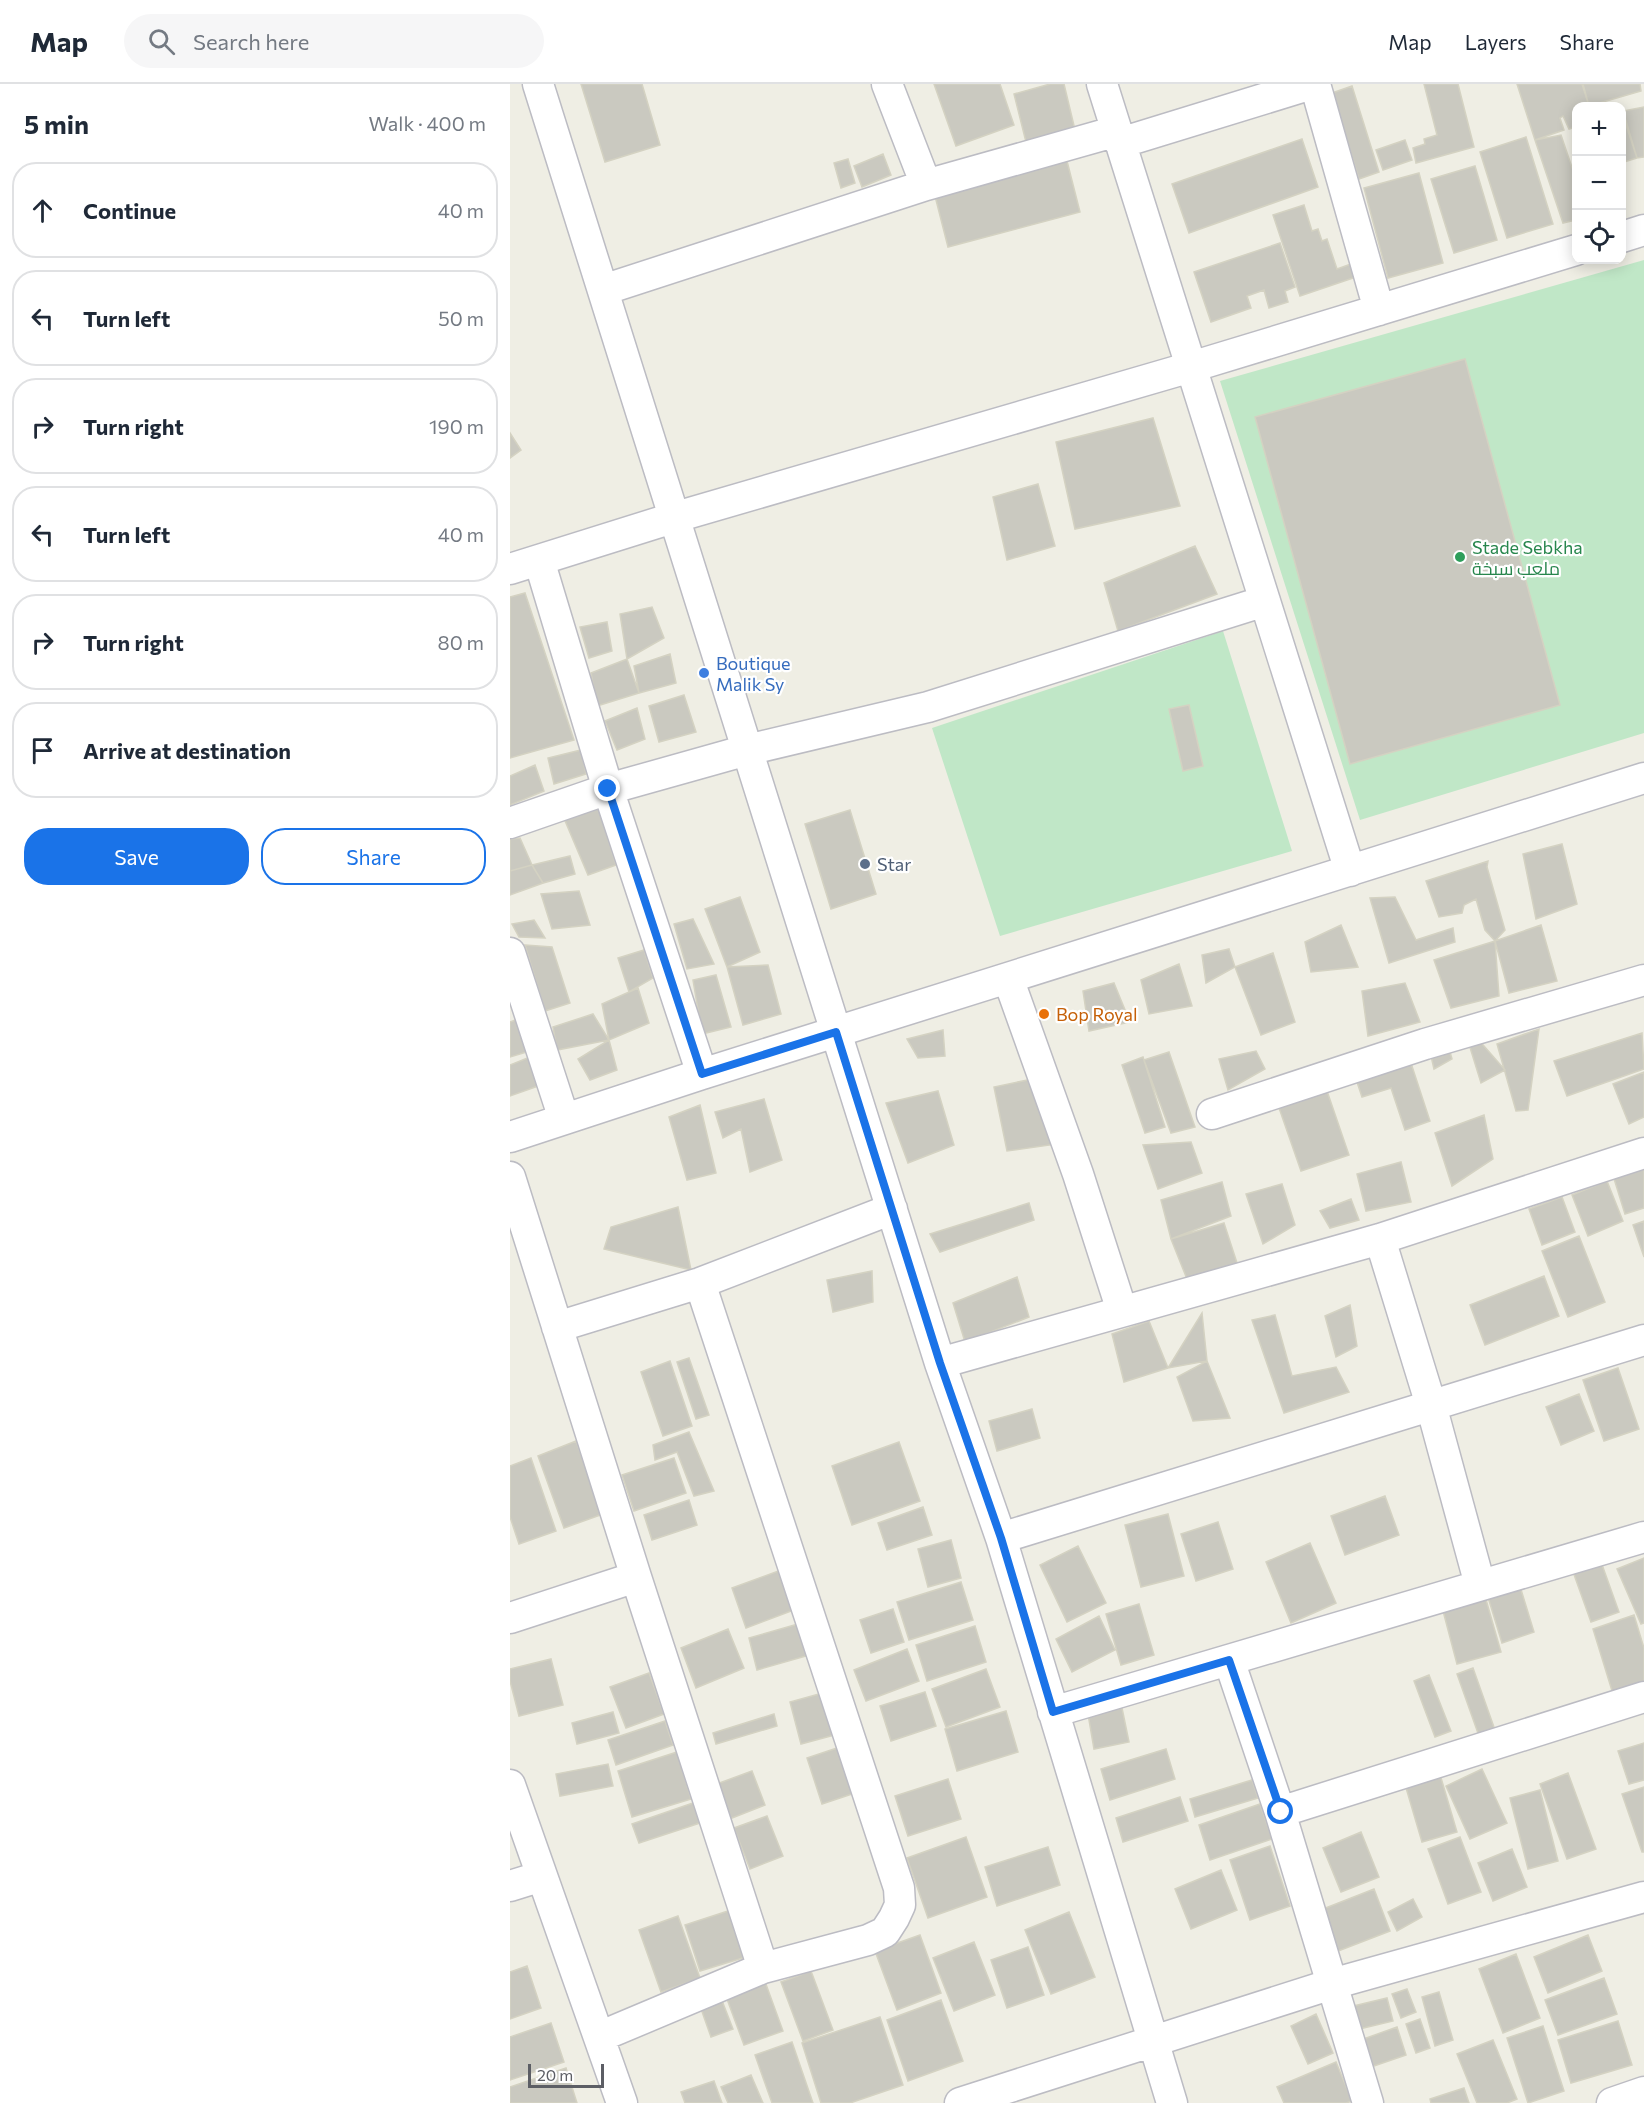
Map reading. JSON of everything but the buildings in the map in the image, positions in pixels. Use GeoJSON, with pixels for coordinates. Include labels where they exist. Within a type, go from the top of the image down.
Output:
{"type":"FeatureCollection","features":[{"type":"Feature","properties":{"kind":"street"},"geometry":{"type":"LineString","coordinates":[[538,84],[676,517],[940,1363],[1001,1538],[1172,2103]]}},
{"type":"Feature","properties":{"kind":"street"},"geometry":{"type":"LineString","coordinates":[[887,84],[926,185]]}},
{"type":"Feature","properties":{"kind":"street"},"geometry":{"type":"LineString","coordinates":[[1102,84],[1350,871]]}},
{"type":"Feature","properties":{"kind":"street"},"geometry":{"type":"LineString","coordinates":[[603,290],[926,185],[1118,137],[1313,84],[1379,310]]}},
{"type":"Feature","properties":{"kind":"street"},"geometry":{"type":"LineString","coordinates":[[1626,236],[1644,230]]}},
{"type":"Feature","properties":{"kind":"street"},"geometry":{"type":"LineString","coordinates":[[510,569],[676,517],[1191,367],[1572,251]]}},
{"type":"Feature","properties":{"kind":"street"},"geometry":{"type":"LineString","coordinates":[[539,560],[608,789],[702,1074]]}},
{"type":"Feature","properties":{"kind":"street"},"geometry":{"type":"LineString","coordinates":[[510,823],[608,789],[747,750],[928,707],[1265,601]]}},
{"type":"Feature","properties":{"kind":"street"},"geometry":{"type":"LineString","coordinates":[[510,1137],[702,1074],[1644,778]]}},
{"type":"Feature","properties":{"kind":"street"},"geometry":{"type":"LineString","coordinates":[[510,953],[564,1119]]}},
{"type":"Feature","properties":{"kind":"street"},"geometry":{"type":"LineString","coordinates":[[1008,978],[1078,1174],[1122,1311]]}},
{"type":"Feature","properties":{"kind":"street"},"geometry":{"type":"LineString","coordinates":[[1212,1114],[1425,1044],[1644,980]]}},
{"type":"Feature","properties":{"kind":"street"},"geometry":{"type":"LineString","coordinates":[[940,1363],[1380,1239],[1644,1153]]}},
{"type":"Feature","properties":{"kind":"street"},"geometry":{"type":"LineString","coordinates":[[510,1177],[636,1577],[764,1968]]}},
{"type":"Feature","properties":{"kind":"street"},"geometry":{"type":"LineString","coordinates":[[557,1327],[700,1283],[892,1209]]}},
{"type":"Feature","properties":{"kind":"street"},"geometry":{"type":"LineString","coordinates":[[1380,1239],[1431,1405],[1479,1586]]}},
{"type":"Feature","properties":{"kind":"street"},"geometry":{"type":"LineString","coordinates":[[599,2037],[764,1968],[868,1940],[885,1932],[900,1905],[899,1888],[700,1283]]}},
{"type":"Feature","properties":{"kind":"street"},"geometry":{"type":"LineString","coordinates":[[1001,1538],[1644,1340]]}},
{"type":"Feature","properties":{"kind":"street"},"geometry":{"type":"LineString","coordinates":[[1053,1712],[1644,1537]]}},
{"type":"Feature","properties":{"kind":"street"},"geometry":{"type":"LineString","coordinates":[[510,1618],[636,1577]]}},
{"type":"Feature","properties":{"kind":"street"},"geometry":{"type":"LineString","coordinates":[[1229,1660],[1281,1812],[1368,2103]]}},
{"type":"Feature","properties":{"kind":"street"},"geometry":{"type":"LineString","coordinates":[[1281,1812],[1644,1697]]}},
{"type":"Feature","properties":{"kind":"street"},"geometry":{"type":"LineString","coordinates":[[510,1785],[622,2103]]}},
{"type":"Feature","properties":{"kind":"street"},"geometry":{"type":"LineString","coordinates":[[510,1886],[542,1876]]}},
{"type":"Feature","properties":{"kind":"street"},"geometry":{"type":"LineString","coordinates":[[968,2102],[1332,1984],[1644,1897]]}},
{"type":"Feature","properties":{"kind":"street"},"geometry":{"type":"LineString","coordinates":[[1612,2103],[1644,2092]]}},
{"type":"Feature","properties":{"kind":"green space","name":"Stade Sebkha ملعب سبخة"},"geometry":{"type":"Polygon","coordinates":[[[1644,260],[1644,733],[1360,820],[1220,381],[1644,260]]]}},
{"type":"Feature","properties":{"kind":"green space"},"geometry":{"type":"Polygon","coordinates":[[[1223,631],[1292,851],[1000,936],[932,728],[1223,631]]]}},
{"type":"Feature","properties":{"kind":"place","name":"Stade Sebkha ملعب سبخة"},"geometry":{"type":"Point","coordinates":[1460,557]}},
{"type":"Feature","properties":{"kind":"place","name":"Boutique Malik Sy"},"geometry":{"type":"Point","coordinates":[704,673]}},
{"type":"Feature","properties":{"kind":"place","name":"Star"},"geometry":{"type":"Point","coordinates":[865,864]}},
{"type":"Feature","properties":{"kind":"place","name":"Bop Royal"},"geometry":{"type":"Point","coordinates":[1044,1014]}},
{"type":"Feature","properties":{"kind":"route"},"geometry":{"type":"LineString","coordinates":[[608,789],[702,1074],[836,1032],[940,1363],[1001,1538],[1053,1712],[1229,1660],[1281,1812]]}}]}
